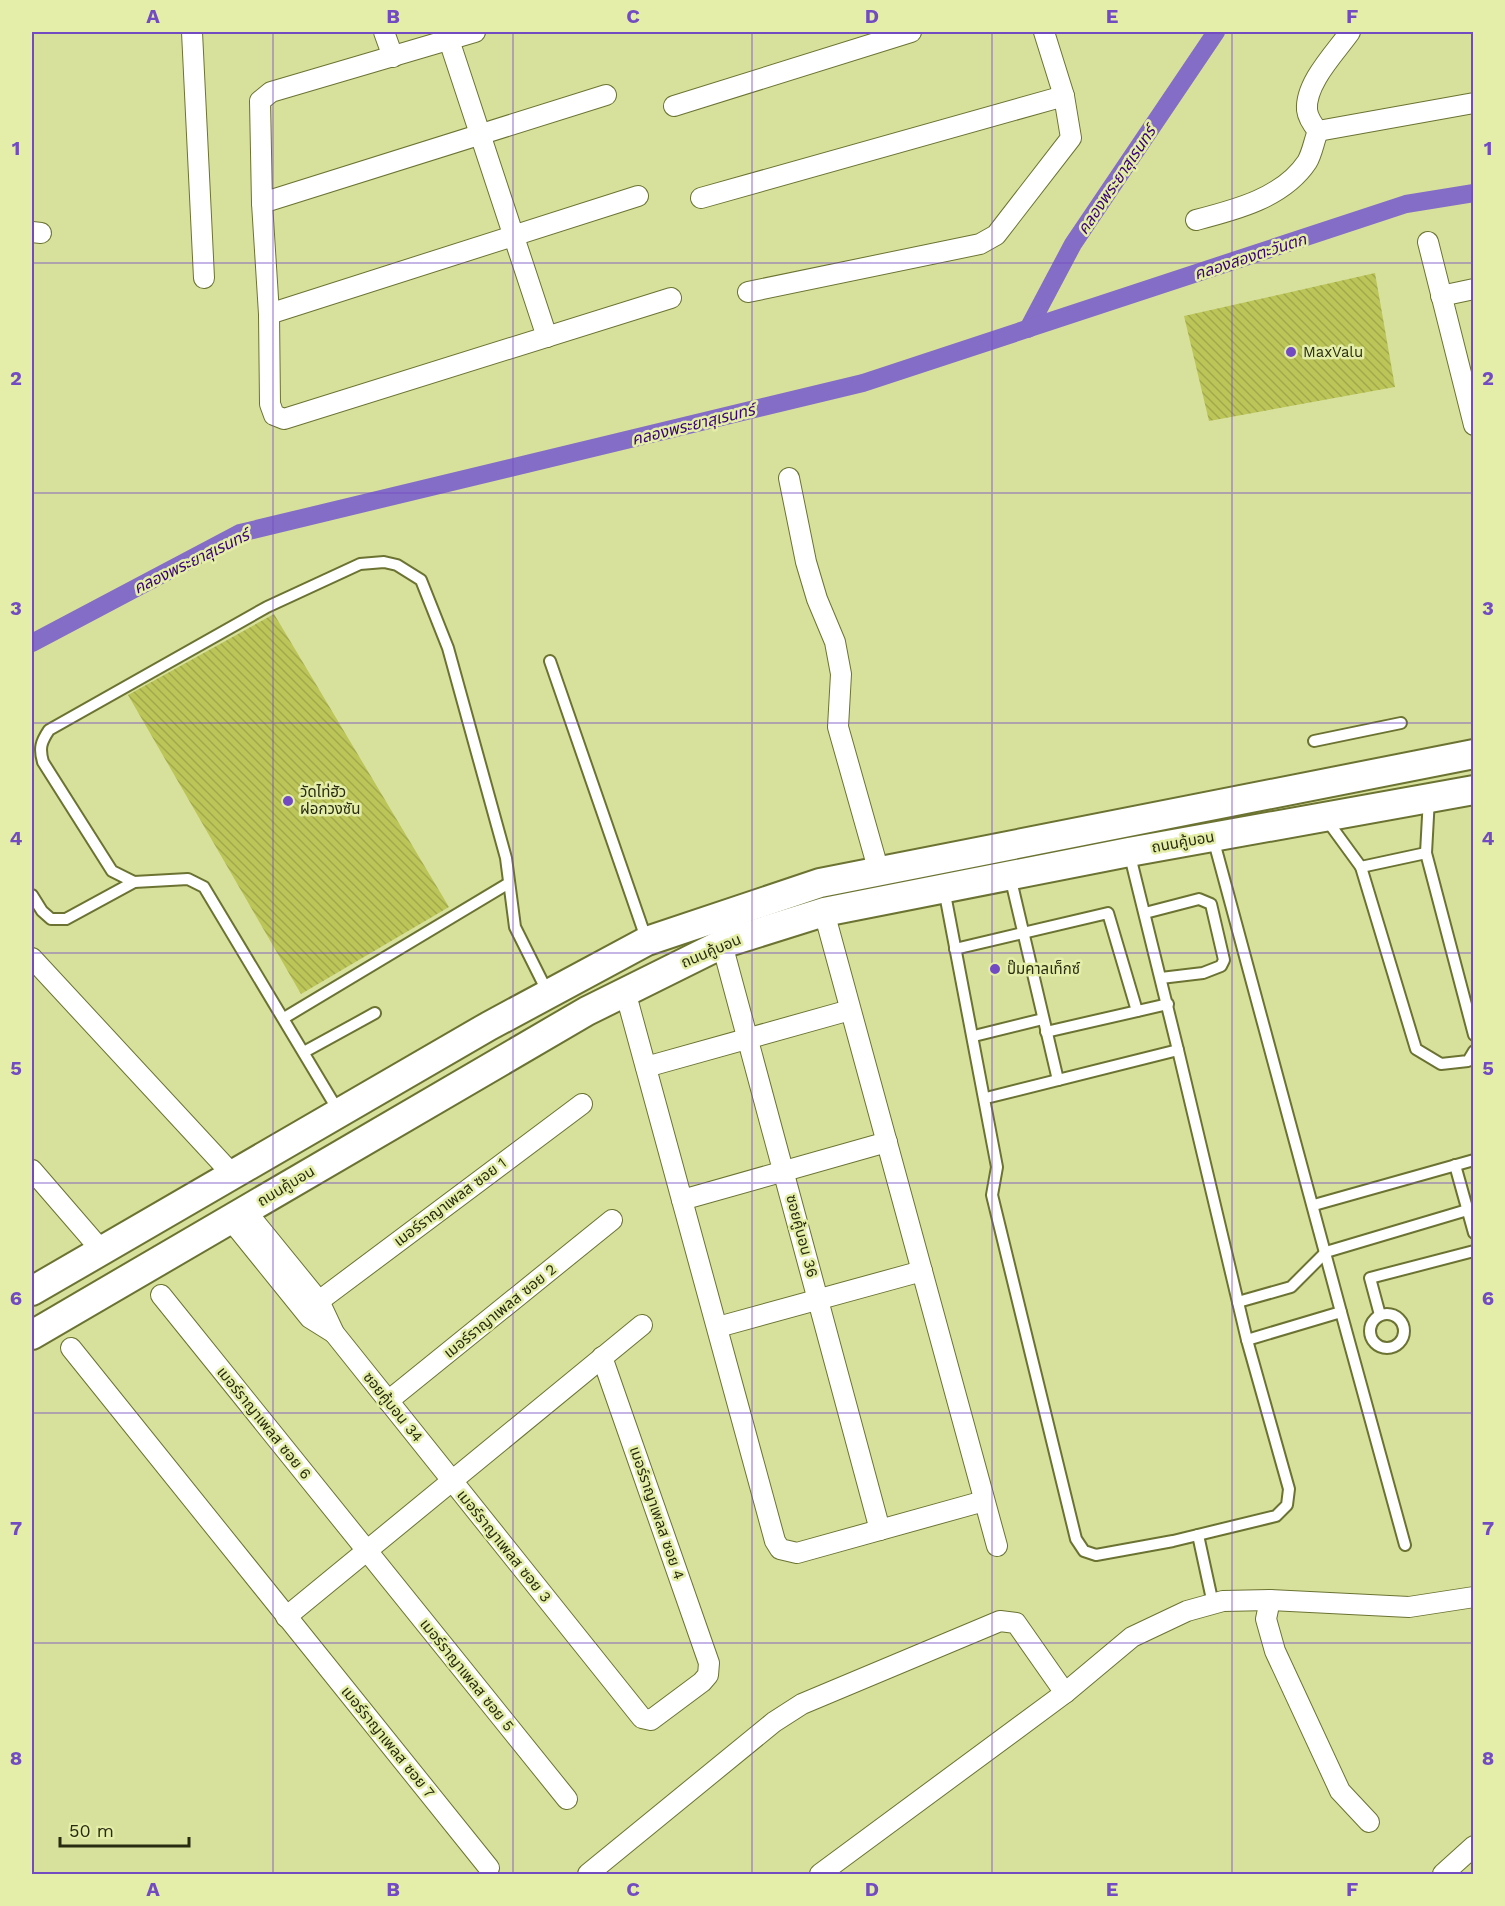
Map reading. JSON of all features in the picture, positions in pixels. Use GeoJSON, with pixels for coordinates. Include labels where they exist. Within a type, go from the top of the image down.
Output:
{"type":"FeatureCollection","features":[{"type":"Feature","properties":{"kind":"main road","name":"ถนนคู้บอน"},"geometry":{"type":"LineString","coordinates":[[32,1291],[339,1112],[647,941],[820,884],[1473,754]]}},
{"type":"Feature","properties":{"kind":"main road","name":"ถนนคู้บอน"},"geometry":{"type":"LineString","coordinates":[[32,1335],[625,991],[722,944],[824,912],[1129,852],[1473,790]]}},
{"type":"Feature","properties":{"kind":"main road"},"geometry":{"type":"LineString","coordinates":[[1088,830],[1093,859]]}},
{"type":"Feature","properties":{"kind":"street"},"geometry":{"type":"LineString","coordinates":[[192,32],[204,278]]}},
{"type":"Feature","properties":{"kind":"street"},"geometry":{"type":"LineString","coordinates":[[384,32],[393,57]]}},
{"type":"Feature","properties":{"kind":"street"},"geometry":{"type":"LineString","coordinates":[[475,32],[271,92],[262,98],[259,104],[262,203],[269,314],[270,404],[274,415],[284,419],[671,298]]}},
{"type":"Feature","properties":{"kind":"street"},"geometry":{"type":"LineString","coordinates":[[674,106],[911,32]]}},
{"type":"Feature","properties":{"kind":"street"},"geometry":{"type":"LineString","coordinates":[[748,292],[980,244],[996,235],[1069,143],[1071,134],[1064,96],[1044,32]]}},
{"type":"Feature","properties":{"kind":"street"},"geometry":{"type":"LineString","coordinates":[[1196,220],[1228,212],[1280,189],[1291,181],[1308,160],[1318,131],[1307,110],[1309,97],[1315,83],[1350,32]]}},
{"type":"Feature","properties":{"kind":"street"},"geometry":{"type":"LineString","coordinates":[[449,40],[547,337]]}},
{"type":"Feature","properties":{"kind":"street"},"geometry":{"type":"LineString","coordinates":[[262,203],[606,95]]}},
{"type":"Feature","properties":{"kind":"street"},"geometry":{"type":"LineString","coordinates":[[701,198],[1064,96]]}},
{"type":"Feature","properties":{"kind":"street"},"geometry":{"type":"LineString","coordinates":[[1318,131],[1473,102]]}},
{"type":"Feature","properties":{"kind":"street"},"geometry":{"type":"LineString","coordinates":[[269,314],[512,234],[638,196]]}},
{"type":"Feature","properties":{"kind":"street"},"geometry":{"type":"LineString","coordinates":[[1428,242],[1470,397],[1473,425]]}},
{"type":"Feature","properties":{"kind":"street"},"geometry":{"type":"LineString","coordinates":[[1441,296],[1473,289]]}},
{"type":"Feature","properties":{"kind":"street"},"geometry":{"type":"LineString","coordinates":[[789,478],[806,562],[817,599],[835,642],[841,674],[838,727],[879,872]]}},
{"type":"Feature","properties":{"kind":"street"},"geometry":{"type":"LineString","coordinates":[[824,912],[997,1546]]}},
{"type":"Feature","properties":{"kind":"street","name":"ซอยคู้บอน 36"},"geometry":{"type":"LineString","coordinates":[[722,944],[880,1530]]}},
{"type":"Feature","properties":{"kind":"street"},"geometry":{"type":"LineString","coordinates":[[32,958],[232,1174]]}},
{"type":"Feature","properties":{"kind":"street"},"geometry":{"type":"LineString","coordinates":[[625,991],[780,1549],[797,1553],[984,1501]]}},
{"type":"Feature","properties":{"kind":"street"},"geometry":{"type":"LineString","coordinates":[[646,1067],[850,1010]]}},
{"type":"Feature","properties":{"kind":"street","name":"เมอร์ราญาเพลส ซอย 1"},"geometry":{"type":"LineString","coordinates":[[319,1301],[582,1104]]}},
{"type":"Feature","properties":{"kind":"street"},"geometry":{"type":"LineString","coordinates":[[682,1200],[886,1142]]}},
{"type":"Feature","properties":{"kind":"street"},"geometry":{"type":"LineString","coordinates":[[32,1170],[102,1251]]}},
{"type":"Feature","properties":{"kind":"street","name":"ซอยคู้บอน 34"},"geometry":{"type":"LineString","coordinates":[[237,1215],[319,1301],[334,1333],[453,1481]]}},
{"type":"Feature","properties":{"kind":"street","name":"ซอยคู้บอน 34"},"geometry":{"type":"LineString","coordinates":[[237,1215],[310,1318],[334,1333]]}},
{"type":"Feature","properties":{"kind":"street","name":"เมอร์ราญาเพลส ซอย 2"},"geometry":{"type":"LineString","coordinates":[[388,1401],[612,1220]]}},
{"type":"Feature","properties":{"kind":"street"},"geometry":{"type":"LineString","coordinates":[[718,1327],[922,1271]]}},
{"type":"Feature","properties":{"kind":"street","name":"เมอร์ราญาเพลส ซอย 6"},"geometry":{"type":"LineString","coordinates":[[161,1295],[367,1552]]}},
{"type":"Feature","properties":{"kind":"street","name":"เมอร์ราญาเพลส ซอย 3"},"geometry":{"type":"LineString","coordinates":[[642,1325],[453,1481],[642,1718]]}},
{"type":"Feature","properties":{"kind":"street","name":"เมอร์ราญาเพลส ซอย 7"},"geometry":{"type":"LineString","coordinates":[[71,1348],[489,1868]]}},
{"type":"Feature","properties":{"kind":"street","name":"เมอร์ราญาเพลส ซอย 4"},"geometry":{"type":"LineString","coordinates":[[602,1357],[710,1670],[702,1682],[656,1717],[651,1720],[642,1718]]}},
{"type":"Feature","properties":{"kind":"street"},"geometry":{"type":"LineString","coordinates":[[286,1617],[453,1481]]}},
{"type":"Feature","properties":{"kind":"street","name":"เมอร์ราญาเพลส ซอย 5"},"geometry":{"type":"LineString","coordinates":[[367,1552],[567,1799]]}},
{"type":"Feature","properties":{"kind":"street"},"geometry":{"type":"LineString","coordinates":[[820,1875],[1065,1693],[1132,1637],[1187,1611],[1213,1604],[1270,1600],[1409,1607],[1473,1597]]}},
{"type":"Feature","properties":{"kind":"street"},"geometry":{"type":"LineString","coordinates":[[1270,1600],[1266,1619],[1275,1651],[1340,1791],[1369,1822]]}},
{"type":"Feature","properties":{"kind":"street"},"geometry":{"type":"LineString","coordinates":[[588,1875],[774,1722],[802,1704],[1000,1622],[1016,1623],[1065,1693]]}},
{"type":"Feature","properties":{"kind":"street"},"geometry":{"type":"LineString","coordinates":[[1443,1875],[1473,1846]]}},
{"type":"Feature","properties":{"kind":"lane"},"geometry":{"type":"LineString","coordinates":[[134,882],[112,871],[43,762],[40,750],[42,741],[49,730],[267,607],[360,564],[384,561],[410,572],[421,580],[429,597],[451,659],[506,858],[515,927],[548,994]]}},
{"type":"Feature","properties":{"kind":"lane"},"geometry":{"type":"LineString","coordinates":[[550,661],[647,941]]}},
{"type":"Feature","properties":{"kind":"lane"},"geometry":{"type":"LineString","coordinates":[[1314,741],[1401,723]]}},
{"type":"Feature","properties":{"kind":"lane"},"geometry":{"type":"LineString","coordinates":[[1429,798],[1426,853],[1473,1035]]}},
{"type":"Feature","properties":{"kind":"lane"},"geometry":{"type":"LineString","coordinates":[[1324,817],[1360,867],[1416,1049],[1441,1064],[1468,1061],[1473,1051]]}},
{"type":"Feature","properties":{"kind":"lane"},"geometry":{"type":"LineString","coordinates":[[1213,838],[1405,1545]]}},
{"type":"Feature","properties":{"kind":"lane"},"geometry":{"type":"LineString","coordinates":[[944,889],[986,1098],[997,1167],[992,1195],[1076,1539],[1084,1551],[1096,1555],[1198,1535],[1276,1516],[1287,1505],[1289,1489],[1247,1340],[1168,1004],[1129,852]]}},
{"type":"Feature","properties":{"kind":"lane"},"geometry":{"type":"LineString","coordinates":[[1360,867],[1426,853]]}},
{"type":"Feature","properties":{"kind":"lane"},"geometry":{"type":"LineString","coordinates":[[1010,876],[1058,1080]]}},
{"type":"Feature","properties":{"kind":"lane"},"geometry":{"type":"LineString","coordinates":[[32,895],[42,911],[51,919],[66,919],[134,882],[188,879],[204,887],[339,1112]]}},
{"type":"Feature","properties":{"kind":"lane"},"geometry":{"type":"LineString","coordinates":[[284,1018],[509,883]]}},
{"type":"Feature","properties":{"kind":"lane"},"geometry":{"type":"LineString","coordinates":[[1144,913],[1199,899],[1211,904],[1224,960],[1221,966],[1203,973],[1161,978]]}},
{"type":"Feature","properties":{"kind":"lane"},"geometry":{"type":"LineString","coordinates":[[955,949],[1108,913],[1137,1011]]}},
{"type":"Feature","properties":{"kind":"lane"},"geometry":{"type":"LineString","coordinates":[[1046,1032],[1168,1004]]}},
{"type":"Feature","properties":{"kind":"lane"},"geometry":{"type":"LineString","coordinates":[[304,1052],[375,1013]]}},
{"type":"Feature","properties":{"kind":"lane"},"geometry":{"type":"LineString","coordinates":[[974,1036],[1043,1019]]}},
{"type":"Feature","properties":{"kind":"lane"},"geometry":{"type":"LineString","coordinates":[[986,1098],[1178,1050]]}},
{"type":"Feature","properties":{"kind":"lane"},"geometry":{"type":"LineString","coordinates":[[1314,1205],[1473,1160]]}},
{"type":"Feature","properties":{"kind":"lane"},"geometry":{"type":"LineString","coordinates":[[1455,1165],[1470,1209],[1473,1233]]}},
{"type":"Feature","properties":{"kind":"lane"},"geometry":{"type":"LineString","coordinates":[[1238,1302],[1291,1287],[1326,1252],[1470,1209]]}},
{"type":"Feature","properties":{"kind":"lane"},"geometry":{"type":"LineString","coordinates":[[1380,1315],[1371,1278],[1473,1251]]}},
{"type":"Feature","properties":{"kind":"lane"},"geometry":{"type":"LineString","coordinates":[[1247,1340],[1341,1312]]}},
{"type":"Feature","properties":{"kind":"lane"},"geometry":{"type":"LineString","coordinates":[[1391,1314],[1401,1320],[1403,1338],[1395,1346],[1385,1348],[1375,1343],[1370,1333],[1372,1323],[1380,1315],[1391,1314]]}},
{"type":"Feature","properties":{"kind":"lane"},"geometry":{"type":"LineString","coordinates":[[1351,1341],[1370,1333]]}},
{"type":"Feature","properties":{"kind":"lane"},"geometry":{"type":"LineString","coordinates":[[1198,1535],[1213,1604]]}},
{"type":"Feature","properties":{"kind":"building","name":"MaxValu"},"geometry":{"type":"Polygon","coordinates":[[[1375,273],[1395,387],[1209,421],[1184,316],[1375,273]]]}},
{"type":"Feature","properties":{"kind":"building","name":"วัดไท่ฮัว ฝอกวงซัน"},"geometry":{"type":"Polygon","coordinates":[[[274,614],[449,907],[301,994],[128,695],[274,614]]]}},
{"type":"Feature","properties":{"kind":"waterway","name":"คลองพระยาสุเรนทร์"},"geometry":{"type":"LineString","coordinates":[[1028,329],[1073,244],[1216,32]]}},
{"type":"Feature","properties":{"kind":"waterway","name":"คลองพระยาสุเรนทร์"},"geometry":{"type":"LineString","coordinates":[[32,643],[240,533],[863,383],[1406,204],[1474,193]]}},
{"type":"Feature","properties":{"kind":"place","name":"MaxValu"},"geometry":{"type":"Point","coordinates":[1291,352]}},
{"type":"Feature","properties":{"kind":"place","name":"วัดไท่ฮัว ฝอกวงซัน"},"geometry":{"type":"Point","coordinates":[288,801]}},
{"type":"Feature","properties":{"kind":"place","name":"ปั๊มคาลเท็กซ์"},"geometry":{"type":"Point","coordinates":[995,969]}},
{"type":"Feature","properties":{"kind":"water label","name":"คลองสองตะวันตก"},"geometry":{"type":"Point","coordinates":[1250,256]}}]}
